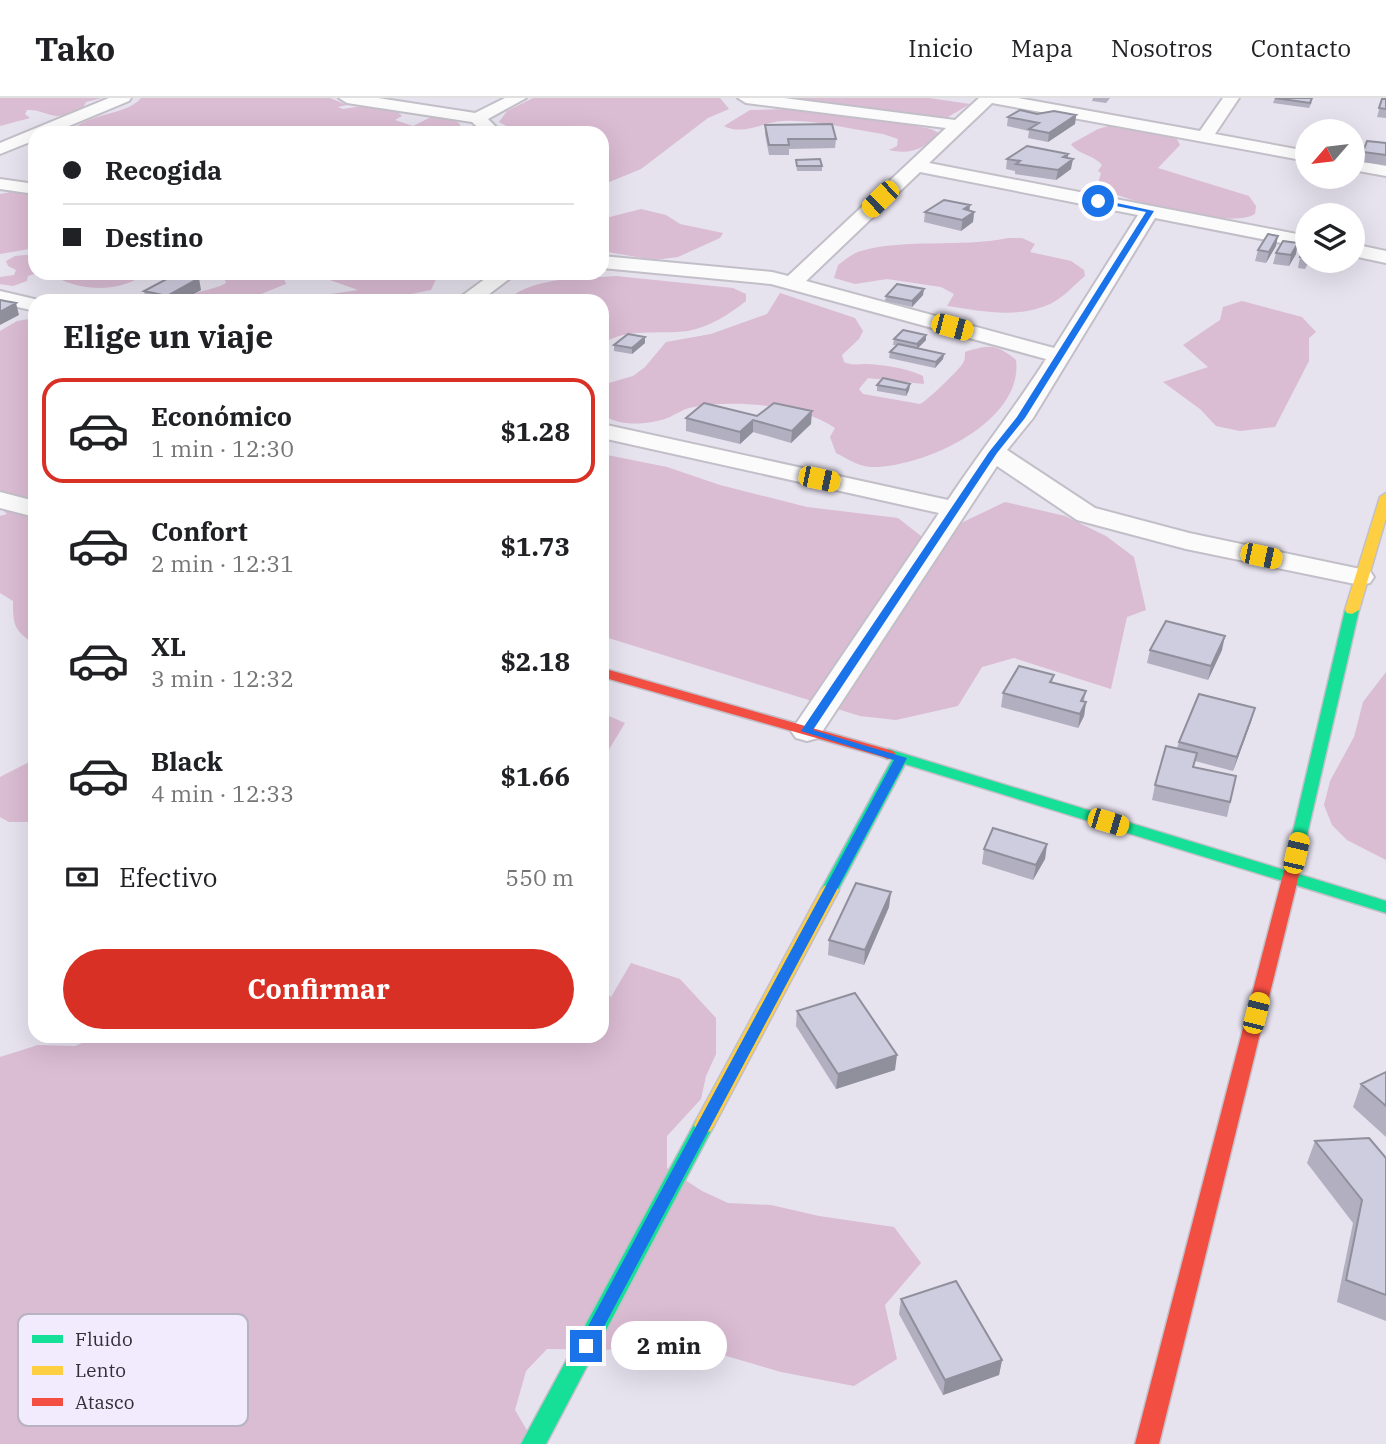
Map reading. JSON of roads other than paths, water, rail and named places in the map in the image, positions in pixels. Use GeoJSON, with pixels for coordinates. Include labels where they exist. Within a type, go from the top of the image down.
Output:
{"type":"FeatureCollection","features":[{"type":"Feature","properties":{"kind":"street"},"geometry":{"type":"LineString","coordinates":[[54,126],[123,98]]}},
{"type":"Feature","properties":{"kind":"street"},"geometry":{"type":"LineString","coordinates":[[347,98],[477,118],[486,126]]}},
{"type":"Feature","properties":{"kind":"street"},"geometry":{"type":"LineString","coordinates":[[477,118],[517,98]]}},
{"type":"Feature","properties":{"kind":"street"},"geometry":{"type":"LineString","coordinates":[[746,98],[958,125]]}},
{"type":"Feature","properties":{"kind":"street"},"geometry":{"type":"LineString","coordinates":[[791,284],[958,125],[990,98],[1295,154]]}},
{"type":"Feature","properties":{"kind":"street"},"geometry":{"type":"LineString","coordinates":[[1205,137],[1231,98]]}},
{"type":"Feature","properties":{"kind":"street"},"geometry":{"type":"LineString","coordinates":[[0,135],[28,135]]}},
{"type":"Feature","properties":{"kind":"street"},"geometry":{"type":"LineString","coordinates":[[0,149],[28,137]]}},
{"type":"Feature","properties":{"kind":"street"},"geometry":{"type":"LineString","coordinates":[[915,166],[1295,240]]}},
{"type":"Feature","properties":{"kind":"street"},"geometry":{"type":"LineString","coordinates":[[1365,167],[1386,171]]}},
{"type":"Feature","properties":{"kind":"street"},"geometry":{"type":"LineString","coordinates":[[0,184],[28,188]]}},
{"type":"Feature","properties":{"kind":"street"},"geometry":{"type":"LineString","coordinates":[[807,731],[993,452],[1021,418],[1150,211]]}},
{"type":"Feature","properties":{"kind":"street"},"geometry":{"type":"LineString","coordinates":[[1365,253],[1386,257]]}},
{"type":"Feature","properties":{"kind":"street"},"geometry":{"type":"LineString","coordinates":[[609,262],[772,278],[1059,356]]}},
{"type":"Feature","properties":{"kind":"street"},"geometry":{"type":"LineString","coordinates":[[476,294],[497,280]]}},
{"type":"Feature","properties":{"kind":"street"},"geometry":{"type":"LineString","coordinates":[[0,297],[28,303]]}},
{"type":"Feature","properties":{"kind":"street"},"geometry":{"type":"LineString","coordinates":[[609,432],[955,509]]}},
{"type":"Feature","properties":{"kind":"street"},"geometry":{"type":"LineString","coordinates":[[993,452],[1086,513],[1186,541],[1360,577]]}},
{"type":"Feature","properties":{"kind":"street"},"geometry":{"type":"LineString","coordinates":[[0,500],[28,507]]}},
{"type":"Feature","properties":{"kind":"street"},"geometry":{"type":"LineString","coordinates":[[1147,1444],[1290,878],[1360,577],[1383,513]]}},
{"type":"Feature","properties":{"kind":"street"},"geometry":{"type":"LineString","coordinates":[[609,674],[901,758],[1386,907]]}},
{"type":"Feature","properties":{"kind":"street"},"geometry":{"type":"LineString","coordinates":[[533,1444],[901,758]]}}]}
